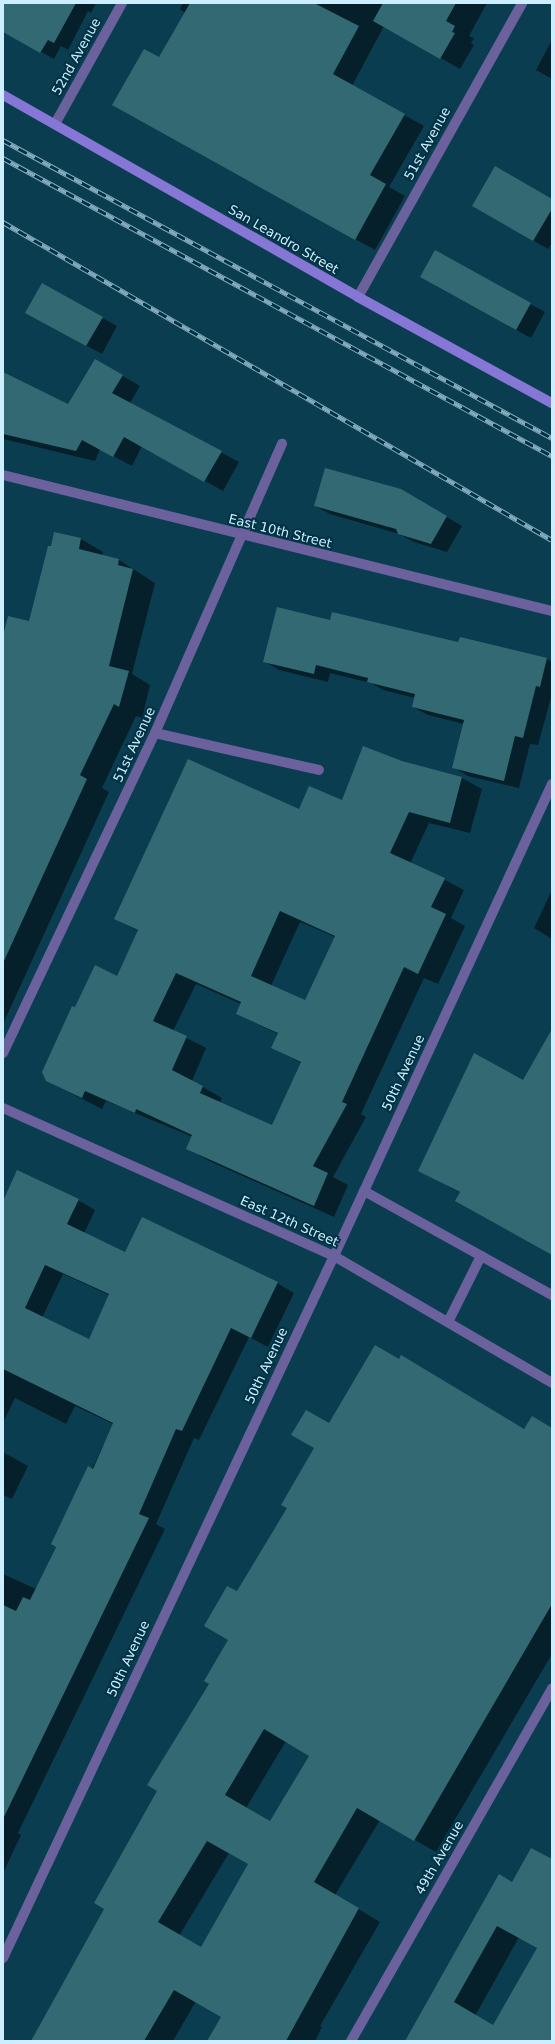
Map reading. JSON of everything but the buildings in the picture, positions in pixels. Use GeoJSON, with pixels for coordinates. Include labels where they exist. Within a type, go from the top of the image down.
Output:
{"type":"FeatureCollection","features":[{"type":"Feature","properties":{"kind":"main road","name":"San Leandro Street"},"geometry":{"type":"LineString","coordinates":[[3,95],[358,297],[552,403]]}},
{"type":"Feature","properties":{"kind":"street","name":"52nd Avenue"},"geometry":{"type":"LineString","coordinates":[[55,124],[122,3]]}},
{"type":"Feature","properties":{"kind":"street","name":"51st Avenue"},"geometry":{"type":"LineString","coordinates":[[358,297],[522,3]]}},
{"type":"Feature","properties":{"kind":"street","name":"51st Avenue"},"geometry":{"type":"LineString","coordinates":[[3,1053],[155,733],[240,536],[282,444]]}},
{"type":"Feature","properties":{"kind":"street","name":"East 10th Street"},"geometry":{"type":"LineString","coordinates":[[3,475],[240,536],[552,612]]}},
{"type":"Feature","properties":{"kind":"street"},"geometry":{"type":"LineString","coordinates":[[155,733],[319,770]]}},
{"type":"Feature","properties":{"kind":"street","name":"50th Avenue"},"geometry":{"type":"LineString","coordinates":[[3,1958],[334,1256],[552,784]]}},
{"type":"Feature","properties":{"kind":"street","name":"East 12th Street"},"geometry":{"type":"LineString","coordinates":[[3,1108],[334,1256],[552,1383]]}},
{"type":"Feature","properties":{"kind":"street"},"geometry":{"type":"LineString","coordinates":[[364,1191],[552,1295]]}},
{"type":"Feature","properties":{"kind":"street"},"geometry":{"type":"LineString","coordinates":[[448,1322],[481,1256]]}},
{"type":"Feature","properties":{"kind":"street","name":"49th Avenue"},"geometry":{"type":"LineString","coordinates":[[351,2041],[552,1688]]}},
{"type":"Feature","properties":{"kind":"railway"},"geometry":{"type":"LineString","coordinates":[[3,140],[552,438]]}},
{"type":"Feature","properties":{"kind":"railway"},"geometry":{"type":"LineString","coordinates":[[3,158],[552,456]]}},
{"type":"Feature","properties":{"kind":"railway"},"geometry":{"type":"LineString","coordinates":[[3,222],[552,540]]}}]}
